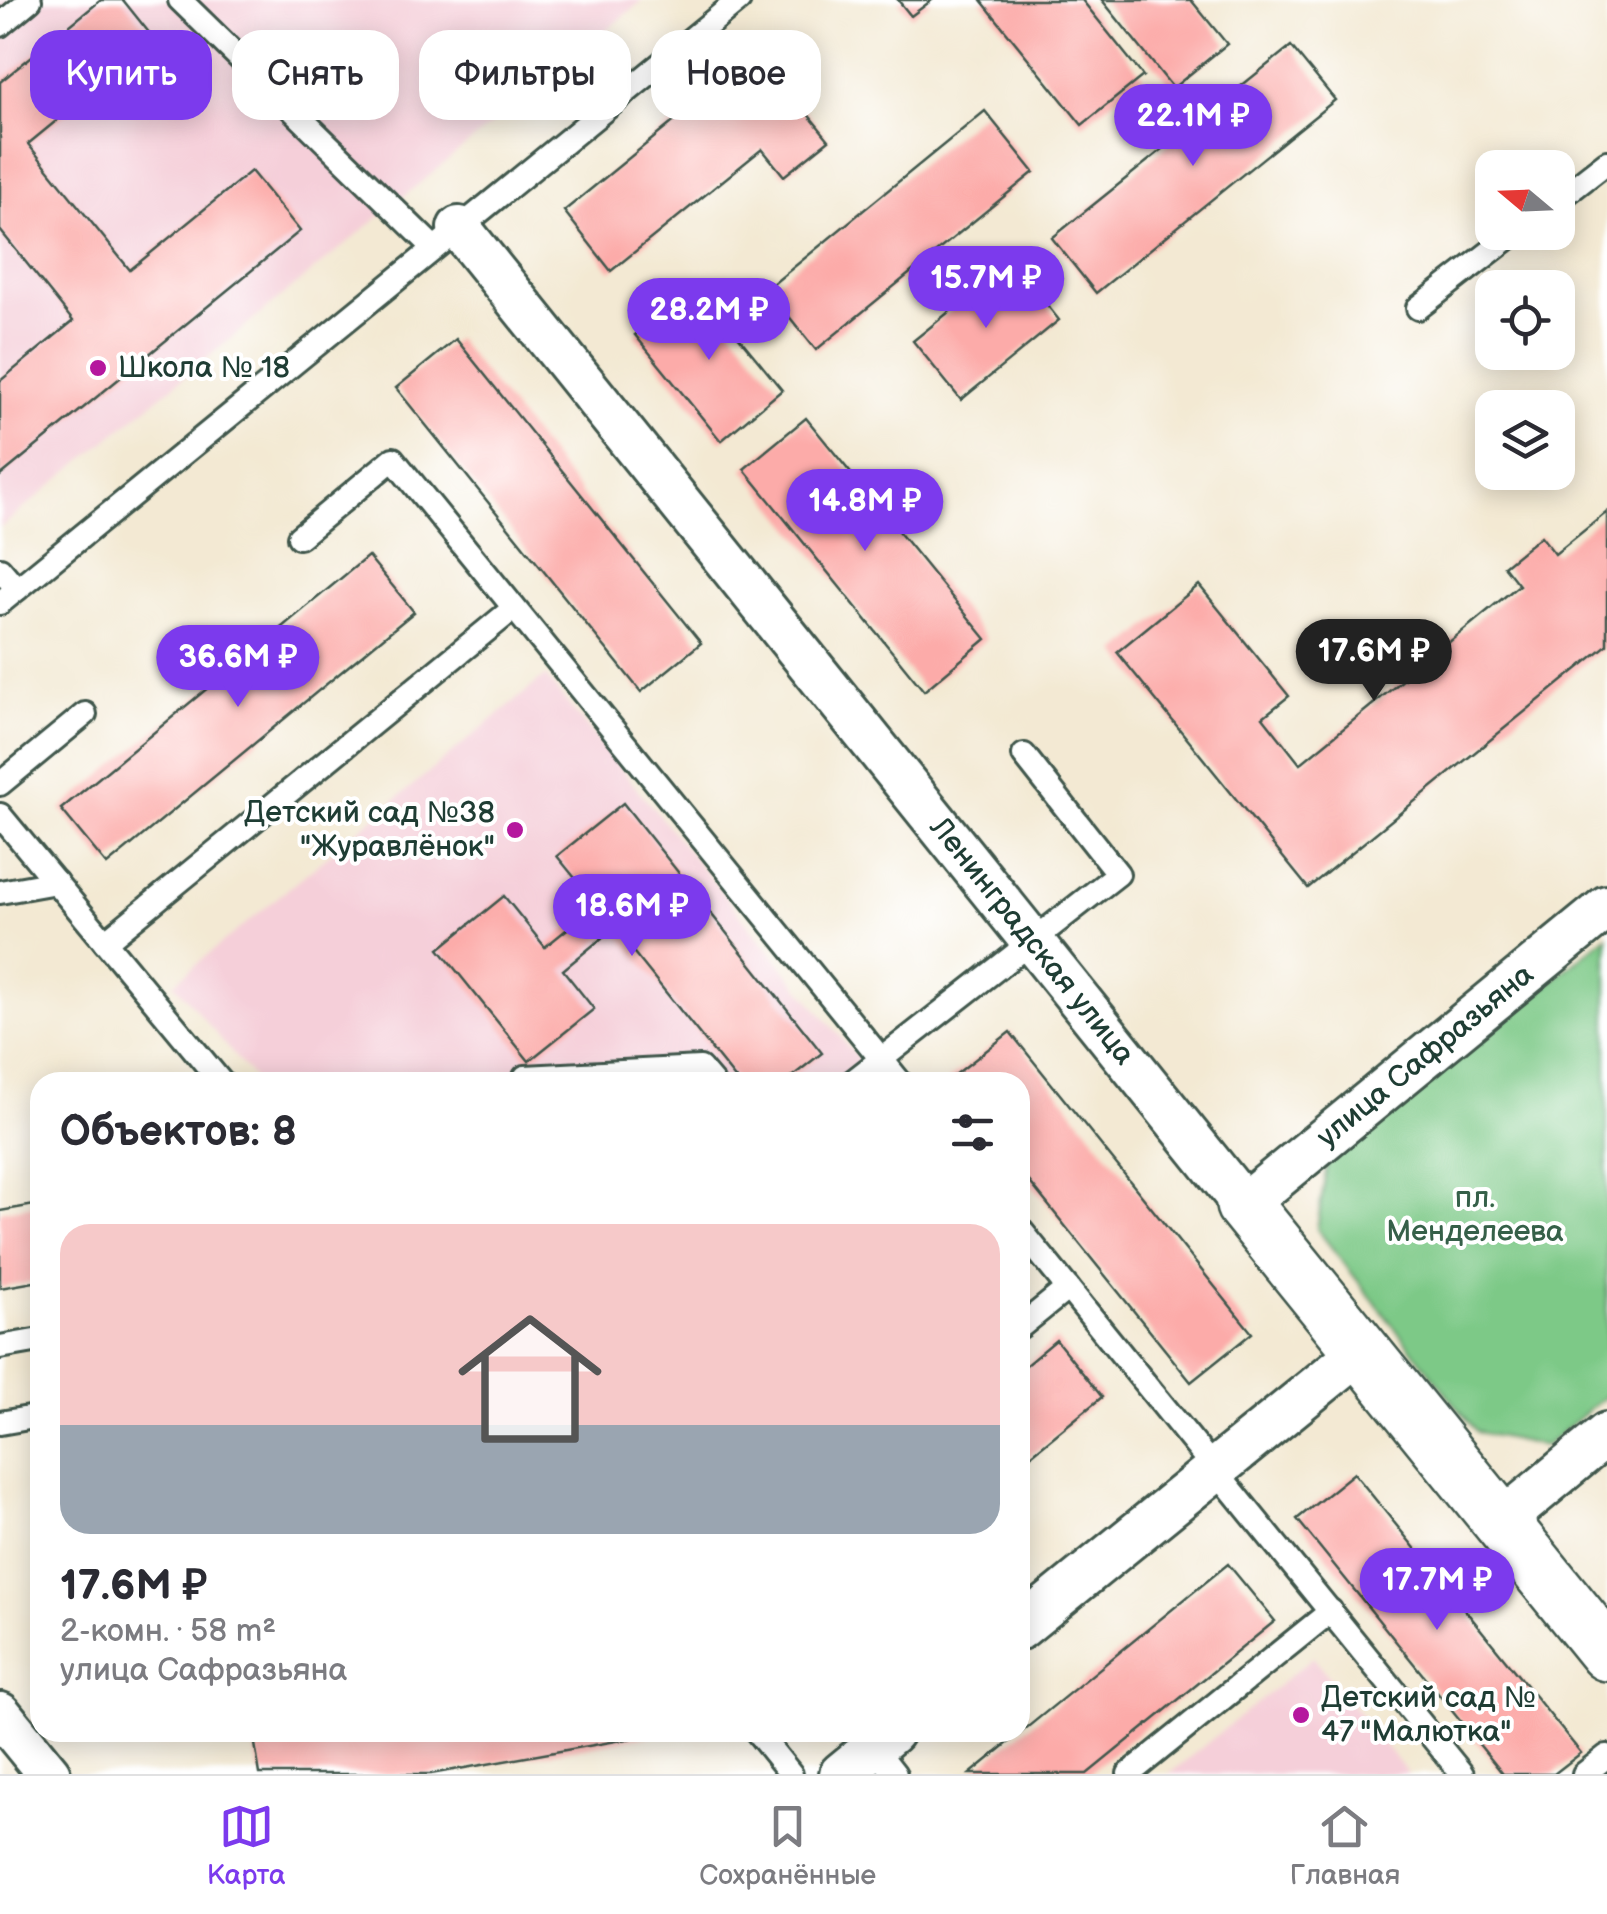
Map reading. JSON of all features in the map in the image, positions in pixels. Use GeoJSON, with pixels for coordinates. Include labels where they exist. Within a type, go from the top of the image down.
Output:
{"type":"FeatureCollection","features":[{"type":"Feature","properties":{"kind":"street","name":"Ленинградская улица"},"geometry":{"type":"LineString","coordinates":[[447,238],[1031,942],[1607,1653]]}},
{"type":"Feature","properties":{"kind":"street","name":"улица Сафразьяна"},"geometry":{"type":"LineString","coordinates":[[1244,1205],[1607,908]]}},
{"type":"Feature","properties":{"kind":"street"},"geometry":{"type":"LineString","coordinates":[[1030,1620],[1362,1350]]}},
{"type":"Feature","properties":{"kind":"street"},"geometry":{"type":"LineString","coordinates":[[1501,1522],[1607,1434]]}},
{"type":"Feature","properties":{"kind":"street"},"geometry":{"type":"LineString","coordinates":[[31,1742],[49,1774]]}},
{"type":"Feature","properties":{"kind":"street"},"geometry":{"type":"LineString","coordinates":[[841,1774],[887,1751]]}},
{"type":"Feature","properties":{"kind":"lane"},"geometry":{"type":"LineString","coordinates":[[0,25],[30,0]]}},
{"type":"Feature","properties":{"kind":"lane"},"geometry":{"type":"LineString","coordinates":[[180,0],[447,238]]}},
{"type":"Feature","properties":{"kind":"lane"},"geometry":{"type":"LineString","coordinates":[[0,569],[8,596],[738,0]]}},
{"type":"Feature","properties":{"kind":"lane"},"geometry":{"type":"LineString","coordinates":[[1575,187],[1607,162]]}},
{"type":"Feature","properties":{"kind":"lane"},"geometry":{"type":"LineString","coordinates":[[1418,308],[1493,250]]}},
{"type":"Feature","properties":{"kind":"lane"},"geometry":{"type":"LineString","coordinates":[[299,537],[394,459],[892,1072]]}},
{"type":"Feature","properties":{"kind":"lane"},"geometry":{"type":"LineString","coordinates":[[106,942],[514,608]]}},
{"type":"Feature","properties":{"kind":"lane"},"geometry":{"type":"LineString","coordinates":[[0,784],[85,714]]}},
{"type":"Feature","properties":{"kind":"lane"},"geometry":{"type":"LineString","coordinates":[[865,1072],[1118,874],[1024,755]]}},
{"type":"Feature","properties":{"kind":"lane"},"geometry":{"type":"LineString","coordinates":[[0,815],[213,1072]]}},
{"type":"Feature","properties":{"kind":"lane"},"geometry":{"type":"LineString","coordinates":[[0,892],[56,882]]}},
{"type":"Feature","properties":{"kind":"lane"},"geometry":{"type":"LineString","coordinates":[[622,1072],[700,1068],[703,1072]]}},
{"type":"Feature","properties":{"kind":"lane"},"geometry":{"type":"LineString","coordinates":[[1030,1241],[1462,1774]]}},
{"type":"Feature","properties":{"kind":"lane"},"geometry":{"type":"LineString","coordinates":[[1030,1319],[1068,1288]]}},
{"type":"Feature","properties":{"kind":"lane"},"geometry":{"type":"LineString","coordinates":[[0,1347],[30,1342]]}},
{"type":"Feature","properties":{"kind":"lane"},"geometry":{"type":"LineString","coordinates":[[0,1423],[30,1418]]}},
{"type":"Feature","properties":{"kind":"lane"},"geometry":{"type":"LineString","coordinates":[[1129,1774],[1331,1612]]}},
{"type":"Feature","properties":{"kind":"lane"},"geometry":{"type":"LineString","coordinates":[[765,1742],[792,1774]]}},
{"type":"Feature","properties":{"kind":"lane"},"geometry":{"type":"LineString","coordinates":[[1584,1774],[1607,1756]]}},
{"type":"Feature","properties":{"kind":"shaded area","name":"Школа № 18"},"geometry":{"type":"Polygon","coordinates":[[[0,0],[643,0],[606,30],[419,30],[419,120],[497,120],[0,528],[0,0]]]}},
{"type":"Feature","properties":{"kind":"shaded area","name":"Детский сад №38 \"Журавлёнок\""},"geometry":{"type":"Polygon","coordinates":[[[545,676],[869,1072],[248,1072],[174,983],[545,676]]]}},
{"type":"Feature","properties":{"kind":"shaded area","name":"Детский сад № 47 \"Малютка\""},"geometry":{"type":"Polygon","coordinates":[[[1313,1657],[1408,1774],[1169,1774],[1313,1657]]]}},
{"type":"Feature","properties":{"kind":"green space","name":"пл. Менделеева"},"geometry":{"type":"Polygon","coordinates":[[[1607,936],[1607,1395],[1545,1446],[1477,1432],[1317,1229],[1327,1164],[1607,936]]]}},
{"type":"Feature","properties":{"kind":"building"},"geometry":{"type":"Polygon","coordinates":[[[101,0],[123,0],[147,30],[64,30],[101,0]]]}},
{"type":"Feature","properties":{"kind":"building"},"geometry":{"type":"Polygon","coordinates":[[[898,0],[932,0],[911,16],[898,0]]]}},
{"type":"Feature","properties":{"kind":"building"},"geometry":{"type":"Polygon","coordinates":[[[981,0],[1082,0],[1143,76],[1082,125],[981,0]]]}},
{"type":"Feature","properties":{"kind":"building"},"geometry":{"type":"Polygon","coordinates":[[[1102,0],[1191,0],[1227,44],[1173,88],[1102,0]]]}},
{"type":"Feature","properties":{"kind":"building"},"geometry":{"type":"Polygon","coordinates":[[[1291,46],[1335,100],[1096,293],[1052,238],[1291,46]]]}},
{"type":"Feature","properties":{"kind":"building"},"geometry":{"type":"Polygon","coordinates":[[[30,58],[30,120],[57,120],[28,144],[130,270],[251,171],[300,231],[0,476],[0,381],[73,321],[0,230],[0,82],[30,58]]]}},
{"type":"Feature","properties":{"kind":"building"},"geometry":{"type":"Polygon","coordinates":[[[985,111],[1034,172],[816,350],[767,289],[985,111]]]}},
{"type":"Feature","properties":{"kind":"building"},"geometry":{"type":"Polygon","coordinates":[[[676,120],[813,120],[829,140],[784,176],[762,149],[611,271],[564,211],[676,120]]]}},
{"type":"Feature","properties":{"kind":"building"},"geometry":{"type":"Polygon","coordinates":[[[1012,261],[1059,320],[961,400],[913,341],[1012,261]]]}},
{"type":"Feature","properties":{"kind":"building"},"geometry":{"type":"Polygon","coordinates":[[[696,285],[782,390],[721,441],[635,335],[696,285]]]}},
{"type":"Feature","properties":{"kind":"building"},"geometry":{"type":"Polygon","coordinates":[[[456,339],[701,643],[641,692],[396,388],[456,339]]]}},
{"type":"Feature","properties":{"kind":"building"},"geometry":{"type":"Polygon","coordinates":[[[806,418],[986,639],[924,691],[744,469],[806,418]]]}},
{"type":"Feature","properties":{"kind":"building"},"geometry":{"type":"Polygon","coordinates":[[[1607,512],[1607,645],[1308,888],[1117,652],[1199,585],[1289,696],[1263,717],[1300,764],[1519,585],[1504,566],[1541,536],[1555,554],[1607,512]]]}},
{"type":"Feature","properties":{"kind":"building"},"geometry":{"type":"Polygon","coordinates":[[[368,556],[414,612],[107,865],[61,809],[368,556]]]}},
{"type":"Feature","properties":{"kind":"building"},"geometry":{"type":"Polygon","coordinates":[[[623,803],[822,1053],[798,1072],[730,1072],[614,928],[563,970],[594,1009],[529,1061],[439,949],[504,896],[545,947],[597,905],[557,856],[623,803]]]}},
{"type":"Feature","properties":{"kind":"building"},"geometry":{"type":"Polygon","coordinates":[[[1010,1032],[1252,1333],[1191,1382],[1030,1182],[1030,1072],[959,1072],[1010,1032]]]}},
{"type":"Feature","properties":{"kind":"building"},"geometry":{"type":"Polygon","coordinates":[[[30,1206],[30,1283],[0,1288],[0,1211],[30,1206]]]}},
{"type":"Feature","properties":{"kind":"building"},"geometry":{"type":"Polygon","coordinates":[[[1056,1340],[1102,1397],[1030,1456],[1030,1362],[1056,1340]]]}},
{"type":"Feature","properties":{"kind":"building"},"geometry":{"type":"Polygon","coordinates":[[[1354,1473],[1581,1753],[1554,1774],[1503,1774],[1297,1519],[1354,1473]]]}},
{"type":"Feature","properties":{"kind":"building"},"geometry":{"type":"Polygon","coordinates":[[[1228,1564],[1275,1621],[1087,1774],[970,1774],[1009,1742],[1030,1742],[1030,1725],[1228,1564]]]}},
{"type":"Feature","properties":{"kind":"building"},"geometry":{"type":"Polygon","coordinates":[[[255,1742],[611,1742],[431,1774],[260,1774],[255,1742]]]}},
{"type":"Feature","properties":{"kind":"place","name":"Школа № 18"},"geometry":{"type":"Point","coordinates":[98,368]}},
{"type":"Feature","properties":{"kind":"place","name":"Детский сад №38 \"Журавлёнок\""},"geometry":{"type":"Point","coordinates":[515,830]}},
{"type":"Feature","properties":{"kind":"place","name":"Детский сад № 47 \"Малютка\""},"geometry":{"type":"Point","coordinates":[1301,1715]}}]}
